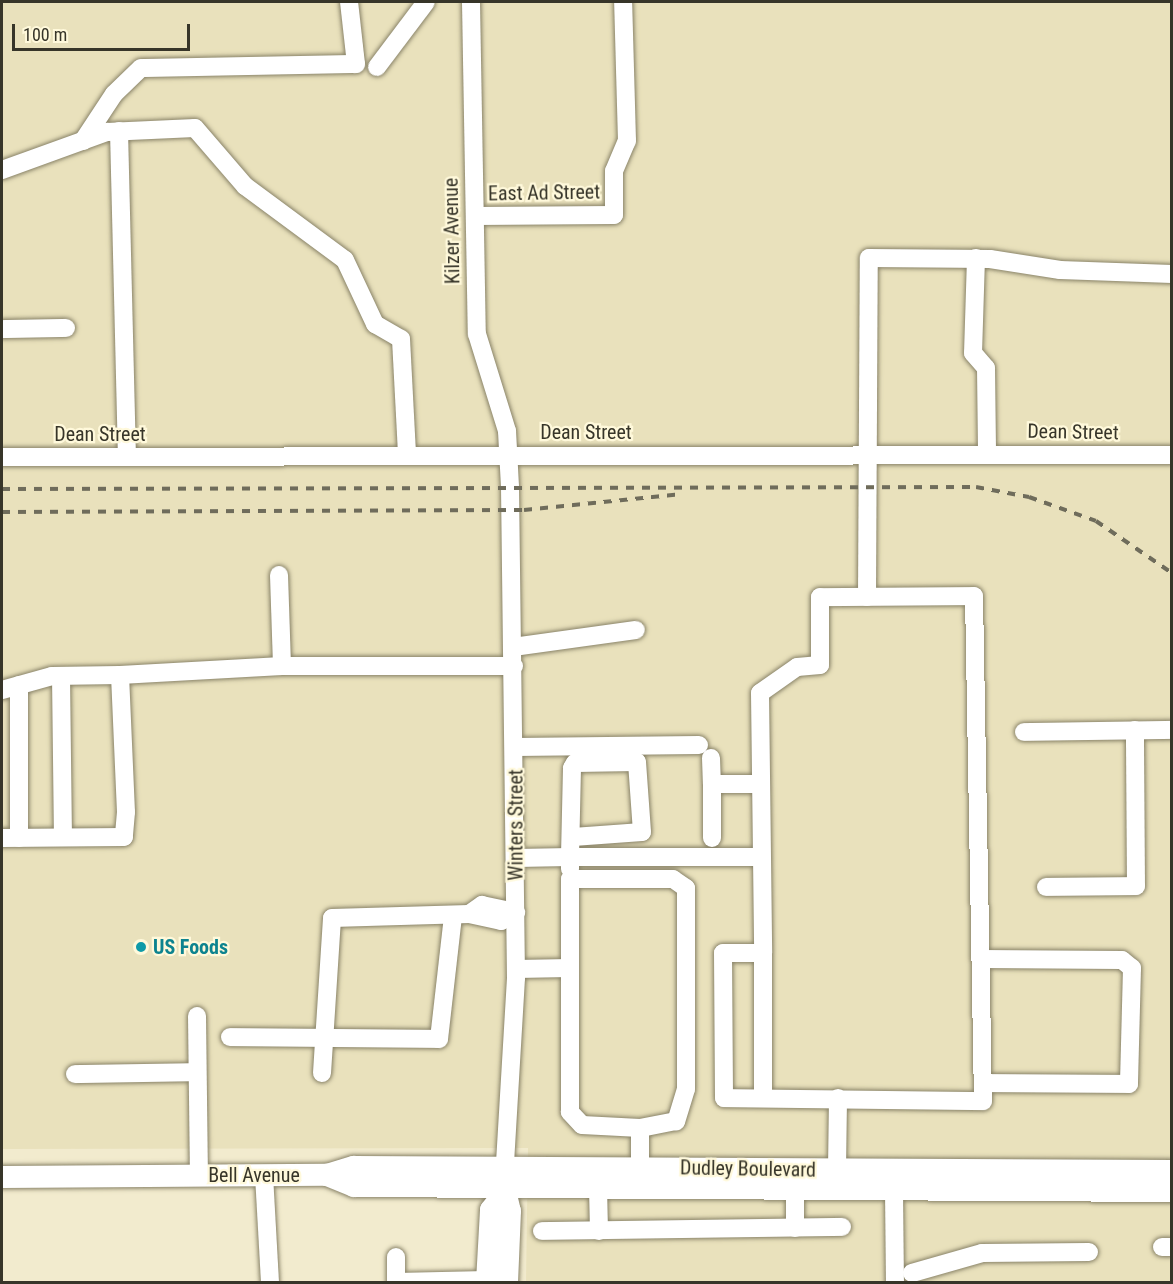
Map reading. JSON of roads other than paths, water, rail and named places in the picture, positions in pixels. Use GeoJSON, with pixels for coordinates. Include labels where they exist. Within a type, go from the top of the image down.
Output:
{"type":"FeatureCollection","features":[{"type":"Feature","properties":{"kind":"main road","name":"Dudley Boulevard"},"geometry":{"type":"LineString","coordinates":[[504,1183],[640,1168],[1172,1171]]}},
{"type":"Feature","properties":{"kind":"main road","name":"Bell Avenue"},"geometry":{"type":"LineString","coordinates":[[2,1177],[327,1175],[354,1186],[504,1183]]}},
{"type":"Feature","properties":{"kind":"main road","name":"Dudley Boulevard"},"geometry":{"type":"LineString","coordinates":[[504,1183],[598,1187],[894,1191],[1172,1191]]}},
{"type":"Feature","properties":{"kind":"main road","name":"Winters Street"},"geometry":{"type":"LineString","coordinates":[[494,1282],[510,1211],[504,1183]]}},
{"type":"Feature","properties":{"kind":"street"},"geometry":{"type":"LineString","coordinates":[[83,141],[114,94],[141,68],[356,64],[349,2]]}},
{"type":"Feature","properties":{"kind":"street"},"geometry":{"type":"LineString","coordinates":[[377,67],[426,2]]}},
{"type":"Feature","properties":{"kind":"street","name":"Kilzer Avenue"},"geometry":{"type":"LineString","coordinates":[[471,2],[477,334],[508,455]]}},
{"type":"Feature","properties":{"kind":"street","name":"East Ad Street"},"geometry":{"type":"LineString","coordinates":[[475,216],[614,215],[614,171],[627,141],[623,2]]}},
{"type":"Feature","properties":{"kind":"street"},"geometry":{"type":"LineString","coordinates":[[2,170],[83,141],[119,131],[195,128],[245,186],[345,260],[375,324],[402,339],[407,455]]}},
{"type":"Feature","properties":{"kind":"street"},"geometry":{"type":"LineString","coordinates":[[119,131],[127,457]]}},
{"type":"Feature","properties":{"kind":"street"},"geometry":{"type":"LineString","coordinates":[[867,597],[865,453],[869,258],[976,258],[1060,270],[1172,274]]}},
{"type":"Feature","properties":{"kind":"street"},"geometry":{"type":"LineString","coordinates":[[976,258],[973,353],[986,368],[987,453]]}},
{"type":"Feature","properties":{"kind":"street"},"geometry":{"type":"LineString","coordinates":[[2,329],[66,328]]}},
{"type":"Feature","properties":{"kind":"street","name":"Dean Street"},"geometry":{"type":"LineString","coordinates":[[2,458],[865,453],[1172,455]]}},
{"type":"Feature","properties":{"kind":"street","name":"Winters Street"},"geometry":{"type":"LineString","coordinates":[[504,1183],[516,969],[513,913],[516,858],[515,747],[508,455]]}},
{"type":"Feature","properties":{"kind":"street"},"geometry":{"type":"LineString","coordinates":[[279,575],[282,666]]}},
{"type":"Feature","properties":{"kind":"street"},"geometry":{"type":"LineString","coordinates":[[763,953],[723,953],[724,1098],[982,1101],[974,596],[820,597],[820,665],[797,667],[760,693],[763,953],[763,1098]]}},
{"type":"Feature","properties":{"kind":"street"},"geometry":{"type":"LineString","coordinates":[[513,647],[636,630]]}},
{"type":"Feature","properties":{"kind":"street"},"geometry":{"type":"LineString","coordinates":[[2,690],[61,676],[282,666],[513,666]]}},
{"type":"Feature","properties":{"kind":"street"},"geometry":{"type":"LineString","coordinates":[[19,685],[10,838],[124,837],[120,675]]}},
{"type":"Feature","properties":{"kind":"street"},"geometry":{"type":"LineString","coordinates":[[61,676],[63,837]]}},
{"type":"Feature","properties":{"kind":"street"},"geometry":{"type":"LineString","coordinates":[[1046,887],[1136,886],[1136,730]]}},
{"type":"Feature","properties":{"kind":"street"},"geometry":{"type":"LineString","coordinates":[[1024,732],[1172,730]]}},
{"type":"Feature","properties":{"kind":"street"},"geometry":{"type":"LineString","coordinates":[[515,747],[705,751],[712,784],[712,838]]}},
{"type":"Feature","properties":{"kind":"street"},"geometry":{"type":"LineString","coordinates":[[570,879],[673,879],[686,888],[686,1089],[676,1121],[640,1128],[582,1125],[570,1112],[570,879],[570,857],[573,837],[575,763],[637,762],[642,832],[573,837]]}},
{"type":"Feature","properties":{"kind":"street"},"geometry":{"type":"LineString","coordinates":[[712,784],[761,784]]}},
{"type":"Feature","properties":{"kind":"street"},"geometry":{"type":"LineString","coordinates":[[516,858],[761,856]]}},
{"type":"Feature","properties":{"kind":"street"},"geometry":{"type":"LineString","coordinates":[[322,1073],[321,1036],[332,918],[461,915],[501,921],[513,913]]}},
{"type":"Feature","properties":{"kind":"street"},"geometry":{"type":"LineString","coordinates":[[230,1037],[321,1036],[439,1039],[461,915]]}},
{"type":"Feature","properties":{"kind":"street"},"geometry":{"type":"LineString","coordinates":[[981,959],[1122,960],[1132,968],[1129,1084],[983,1083]]}},
{"type":"Feature","properties":{"kind":"street"},"geometry":{"type":"LineString","coordinates":[[516,969],[570,968]]}},
{"type":"Feature","properties":{"kind":"street"},"geometry":{"type":"LineString","coordinates":[[197,1016],[199,1176]]}},
{"type":"Feature","properties":{"kind":"street"},"geometry":{"type":"LineString","coordinates":[[75,1074],[197,1072]]}},
{"type":"Feature","properties":{"kind":"street"},"geometry":{"type":"LineString","coordinates":[[837,1170],[838,1098]]}},
{"type":"Feature","properties":{"kind":"street"},"geometry":{"type":"LineString","coordinates":[[640,1128],[640,1168]]}},
{"type":"Feature","properties":{"kind":"street"},"geometry":{"type":"LineString","coordinates":[[264,1175],[270,1282]]}},
{"type":"Feature","properties":{"kind":"street"},"geometry":{"type":"LineString","coordinates":[[598,1187],[599,1230]]}},
{"type":"Feature","properties":{"kind":"street"},"geometry":{"type":"LineString","coordinates":[[795,1189],[795,1228]]}},
{"type":"Feature","properties":{"kind":"street"},"geometry":{"type":"LineString","coordinates":[[894,1191],[895,1282]]}},
{"type":"Feature","properties":{"kind":"street"},"geometry":{"type":"LineString","coordinates":[[542,1231],[842,1227]]}},
{"type":"Feature","properties":{"kind":"street"},"geometry":{"type":"LineString","coordinates":[[912,1273],[982,1252],[1089,1252]]}},
{"type":"Feature","properties":{"kind":"street"},"geometry":{"type":"LineString","coordinates":[[396,1257],[396,1282],[494,1282]]}},
{"type":"Feature","properties":{"kind":"railway"},"geometry":{"type":"LineString","coordinates":[[2,489],[976,487],[1029,497],[1096,521],[1172,573]]}},
{"type":"Feature","properties":{"kind":"railway"},"geometry":{"type":"LineString","coordinates":[[2,512],[524,510],[682,494]]}},
{"type":"Feature","properties":{"kind":"place","name":"US Foods"},"geometry":{"type":"Point","coordinates":[141,947]}}]}
